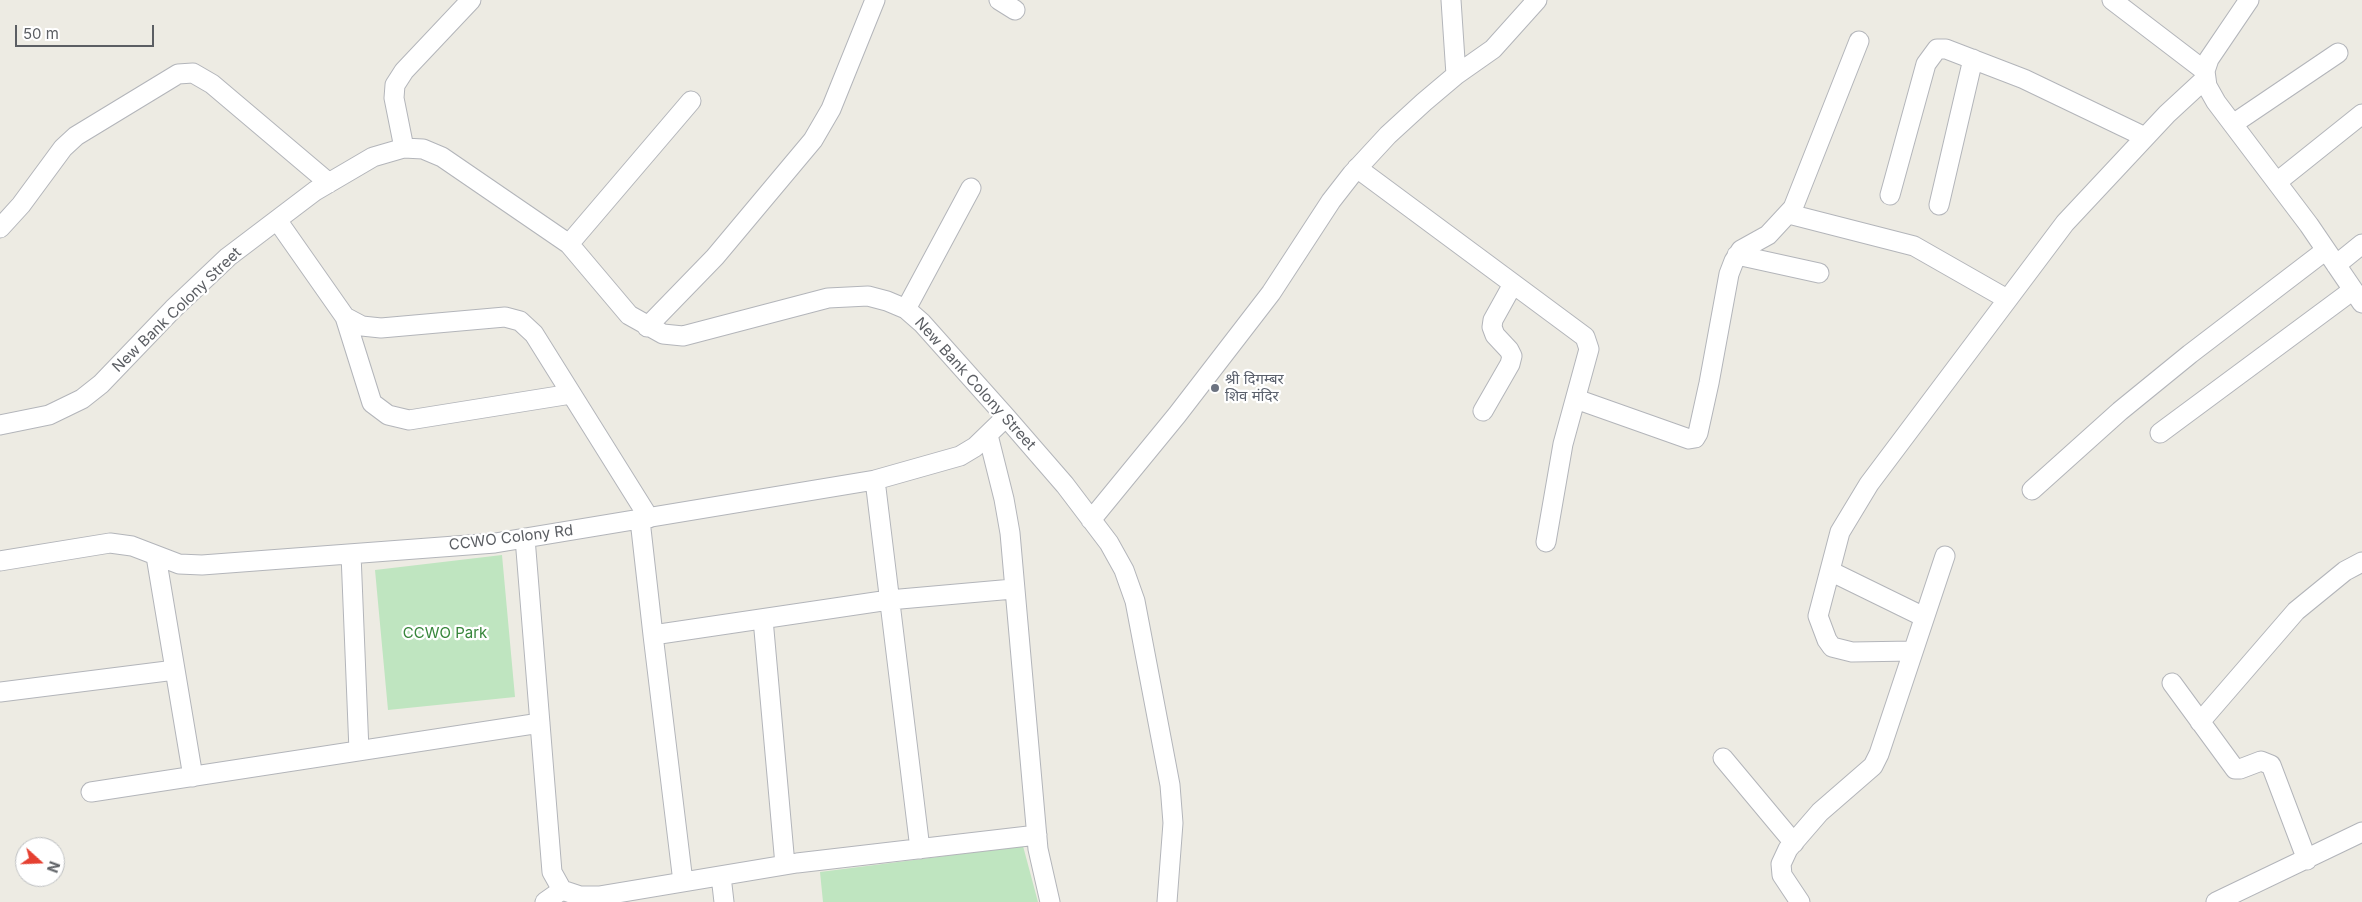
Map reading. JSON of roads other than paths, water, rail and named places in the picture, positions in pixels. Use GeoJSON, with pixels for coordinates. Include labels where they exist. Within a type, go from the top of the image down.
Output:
{"type":"FeatureCollection","features":[{"type":"Feature","properties":{"kind":"street"},"geometry":{"type":"LineString","coordinates":[[404,148],[394,98],[395,85],[404,71],[471,0]]}},
{"type":"Feature","properties":{"kind":"street"},"geometry":{"type":"LineString","coordinates":[[999,0],[1015,10]]}},
{"type":"Feature","properties":{"kind":"street"},"geometry":{"type":"LineString","coordinates":[[1451,0],[1456,75]]}},
{"type":"Feature","properties":{"kind":"street"},"geometry":{"type":"LineString","coordinates":[[1091,520],[1177,415],[1271,294],[1331,201],[1357,168],[1388,136],[1456,75],[1493,49],[1538,0]]}},
{"type":"Feature","properties":{"kind":"street"},"geometry":{"type":"LineString","coordinates":[[2113,0],[2205,75]]}},
{"type":"Feature","properties":{"kind":"street"},"geometry":{"type":"LineString","coordinates":[[2160,433],[2358,297],[2216,102],[2207,86],[2205,75],[2209,60],[2249,0]]}},
{"type":"Feature","properties":{"kind":"street"},"geometry":{"type":"LineString","coordinates":[[647,327],[715,257],[813,140],[831,109],[872,1]]}},
{"type":"Feature","properties":{"kind":"street"},"geometry":{"type":"LineString","coordinates":[[1576,399],[1689,439],[1694,438],[1698,433],[1729,274],[1741,250],[1768,235],[1789,214],[1804,182],[1860,42]]}},
{"type":"Feature","properties":{"kind":"street"},"geometry":{"type":"LineString","coordinates":[[1890,195],[1926,64],[1930,55],[1937,48],[1946,49],[2024,79],[2145,137]]}},
{"type":"Feature","properties":{"kind":"street"},"geometry":{"type":"LineString","coordinates":[[2233,124],[2338,53]]}},
{"type":"Feature","properties":{"kind":"street"},"geometry":{"type":"LineString","coordinates":[[1939,206],[1973,59]]}},
{"type":"Feature","properties":{"kind":"street"},"geometry":{"type":"LineString","coordinates":[[0,228],[21,205],[63,148],[76,136],[178,74],[193,73],[212,84],[328,183]]}},
{"type":"Feature","properties":{"kind":"street"},"geometry":{"type":"LineString","coordinates":[[1913,651],[1863,653],[1841,651],[1832,647],[1822,631],[1818,616],[1840,532],[1869,484],[2065,223],[2205,75]]}},
{"type":"Feature","properties":{"kind":"street"},"geometry":{"type":"LineString","coordinates":[[569,244],[691,101]]}},
{"type":"Feature","properties":{"kind":"street"},"geometry":{"type":"LineString","coordinates":[[2276,182],[2362,114]]}},
{"type":"Feature","properties":{"kind":"street","name":"New Bank Colony Street"},"geometry":{"type":"LineString","coordinates":[[0,426],[49,415],[82,399],[101,384],[173,309],[228,257],[328,183],[373,157],[404,148],[423,149],[442,157],[569,244],[628,315],[663,334],[683,336],[828,298],[868,296],[887,301],[906,309],[922,323],[1065,485],[1109,544],[1131,584],[1170,785],[1173,823],[1167,902]]}},
{"type":"Feature","properties":{"kind":"street"},"geometry":{"type":"LineString","coordinates":[[1357,168],[1585,337],[1589,349],[1563,444],[1546,542]]}},
{"type":"Feature","properties":{"kind":"street"},"geometry":{"type":"LineString","coordinates":[[906,309],[971,188]]}},
{"type":"Feature","properties":{"kind":"street"},"geometry":{"type":"LineString","coordinates":[[1789,214],[1914,246],[2007,298]]}},
{"type":"Feature","properties":{"kind":"street"},"geometry":{"type":"LineString","coordinates":[[277,220],[345,317],[372,402],[388,415],[409,420],[571,394]]}},
{"type":"Feature","properties":{"kind":"street"},"geometry":{"type":"LineString","coordinates":[[2032,490],[2127,406],[2190,354],[2331,258],[2362,244]]}},
{"type":"Feature","properties":{"kind":"street"},"geometry":{"type":"LineString","coordinates":[[1737,255],[1819,273]]}},
{"type":"Feature","properties":{"kind":"street"},"geometry":{"type":"LineString","coordinates":[[1483,411],[1510,364],[1512,356],[1495,335],[1492,327],[1493,320],[1513,284]]}},
{"type":"Feature","properties":{"kind":"street"},"geometry":{"type":"LineString","coordinates":[[345,317],[362,326],[381,328],[505,317],[520,321],[534,334],[571,394],[645,519],[653,636],[683,882]]}},
{"type":"Feature","properties":{"kind":"street","name":"CCWO Colony Rd"},"geometry":{"type":"LineString","coordinates":[[0,561],[110,543],[132,546],[179,564],[202,565],[486,544],[875,480],[960,456],[975,447],[1006,417]]}},
{"type":"Feature","properties":{"kind":"street"},"geometry":{"type":"LineString","coordinates":[[988,434],[1006,508],[1010,533],[1013,589],[1037,835],[1050,902]]}},
{"type":"Feature","properties":{"kind":"street"},"geometry":{"type":"LineString","coordinates":[[875,480],[920,848]]}},
{"type":"Feature","properties":{"kind":"street"},"geometry":{"type":"LineString","coordinates":[[525,538],[552,872],[562,890],[580,896],[599,896],[785,865],[1037,835]]}},
{"type":"Feature","properties":{"kind":"street"},"geometry":{"type":"LineString","coordinates":[[351,554],[360,750]]}},
{"type":"Feature","properties":{"kind":"street"},"geometry":{"type":"LineString","coordinates":[[156,556],[193,776]]}},
{"type":"Feature","properties":{"kind":"street"},"geometry":{"type":"LineString","coordinates":[[1800,902],[1782,875],[1781,864],[1794,843],[1820,812],[1873,766],[1879,754],[1945,556]]}},
{"type":"Feature","properties":{"kind":"street"},"geometry":{"type":"LineString","coordinates":[[2200,722],[2296,611],[2345,571],[2362,562]]}},
{"type":"Feature","properties":{"kind":"street"},"geometry":{"type":"LineString","coordinates":[[1830,571],[1924,617]]}},
{"type":"Feature","properties":{"kind":"street"},"geometry":{"type":"LineString","coordinates":[[653,636],[889,600],[1013,589]]}},
{"type":"Feature","properties":{"kind":"street"},"geometry":{"type":"LineString","coordinates":[[763,620],[785,865]]}},
{"type":"Feature","properties":{"kind":"street"},"geometry":{"type":"LineString","coordinates":[[0,692],[175,670]]}},
{"type":"Feature","properties":{"kind":"street"},"geometry":{"type":"LineString","coordinates":[[2172,684],[2234,769],[2240,769],[2261,761],[2271,765],[2306,860]]}},
{"type":"Feature","properties":{"kind":"street"},"geometry":{"type":"LineString","coordinates":[[91,792],[540,722]]}},
{"type":"Feature","properties":{"kind":"street"},"geometry":{"type":"LineString","coordinates":[[1723,758],[1794,843]]}},
{"type":"Feature","properties":{"kind":"street"},"geometry":{"type":"LineString","coordinates":[[2216,902],[2362,832]]}},
{"type":"Feature","properties":{"kind":"street"},"geometry":{"type":"LineString","coordinates":[[721,876],[724,902]]}},
{"type":"Feature","properties":{"kind":"street"},"geometry":{"type":"LineString","coordinates":[[545,902],[562,890]]}},
{"type":"Feature","properties":{"kind":"place","name":"श्री दिगम्बर शिव मंदिर"},"geometry":{"type":"Point","coordinates":[1215,388]}},
{"type":"Feature","properties":{"kind":"park label","name":"CCWO Park"},"geometry":{"type":"Point","coordinates":[445,633]}}]}
